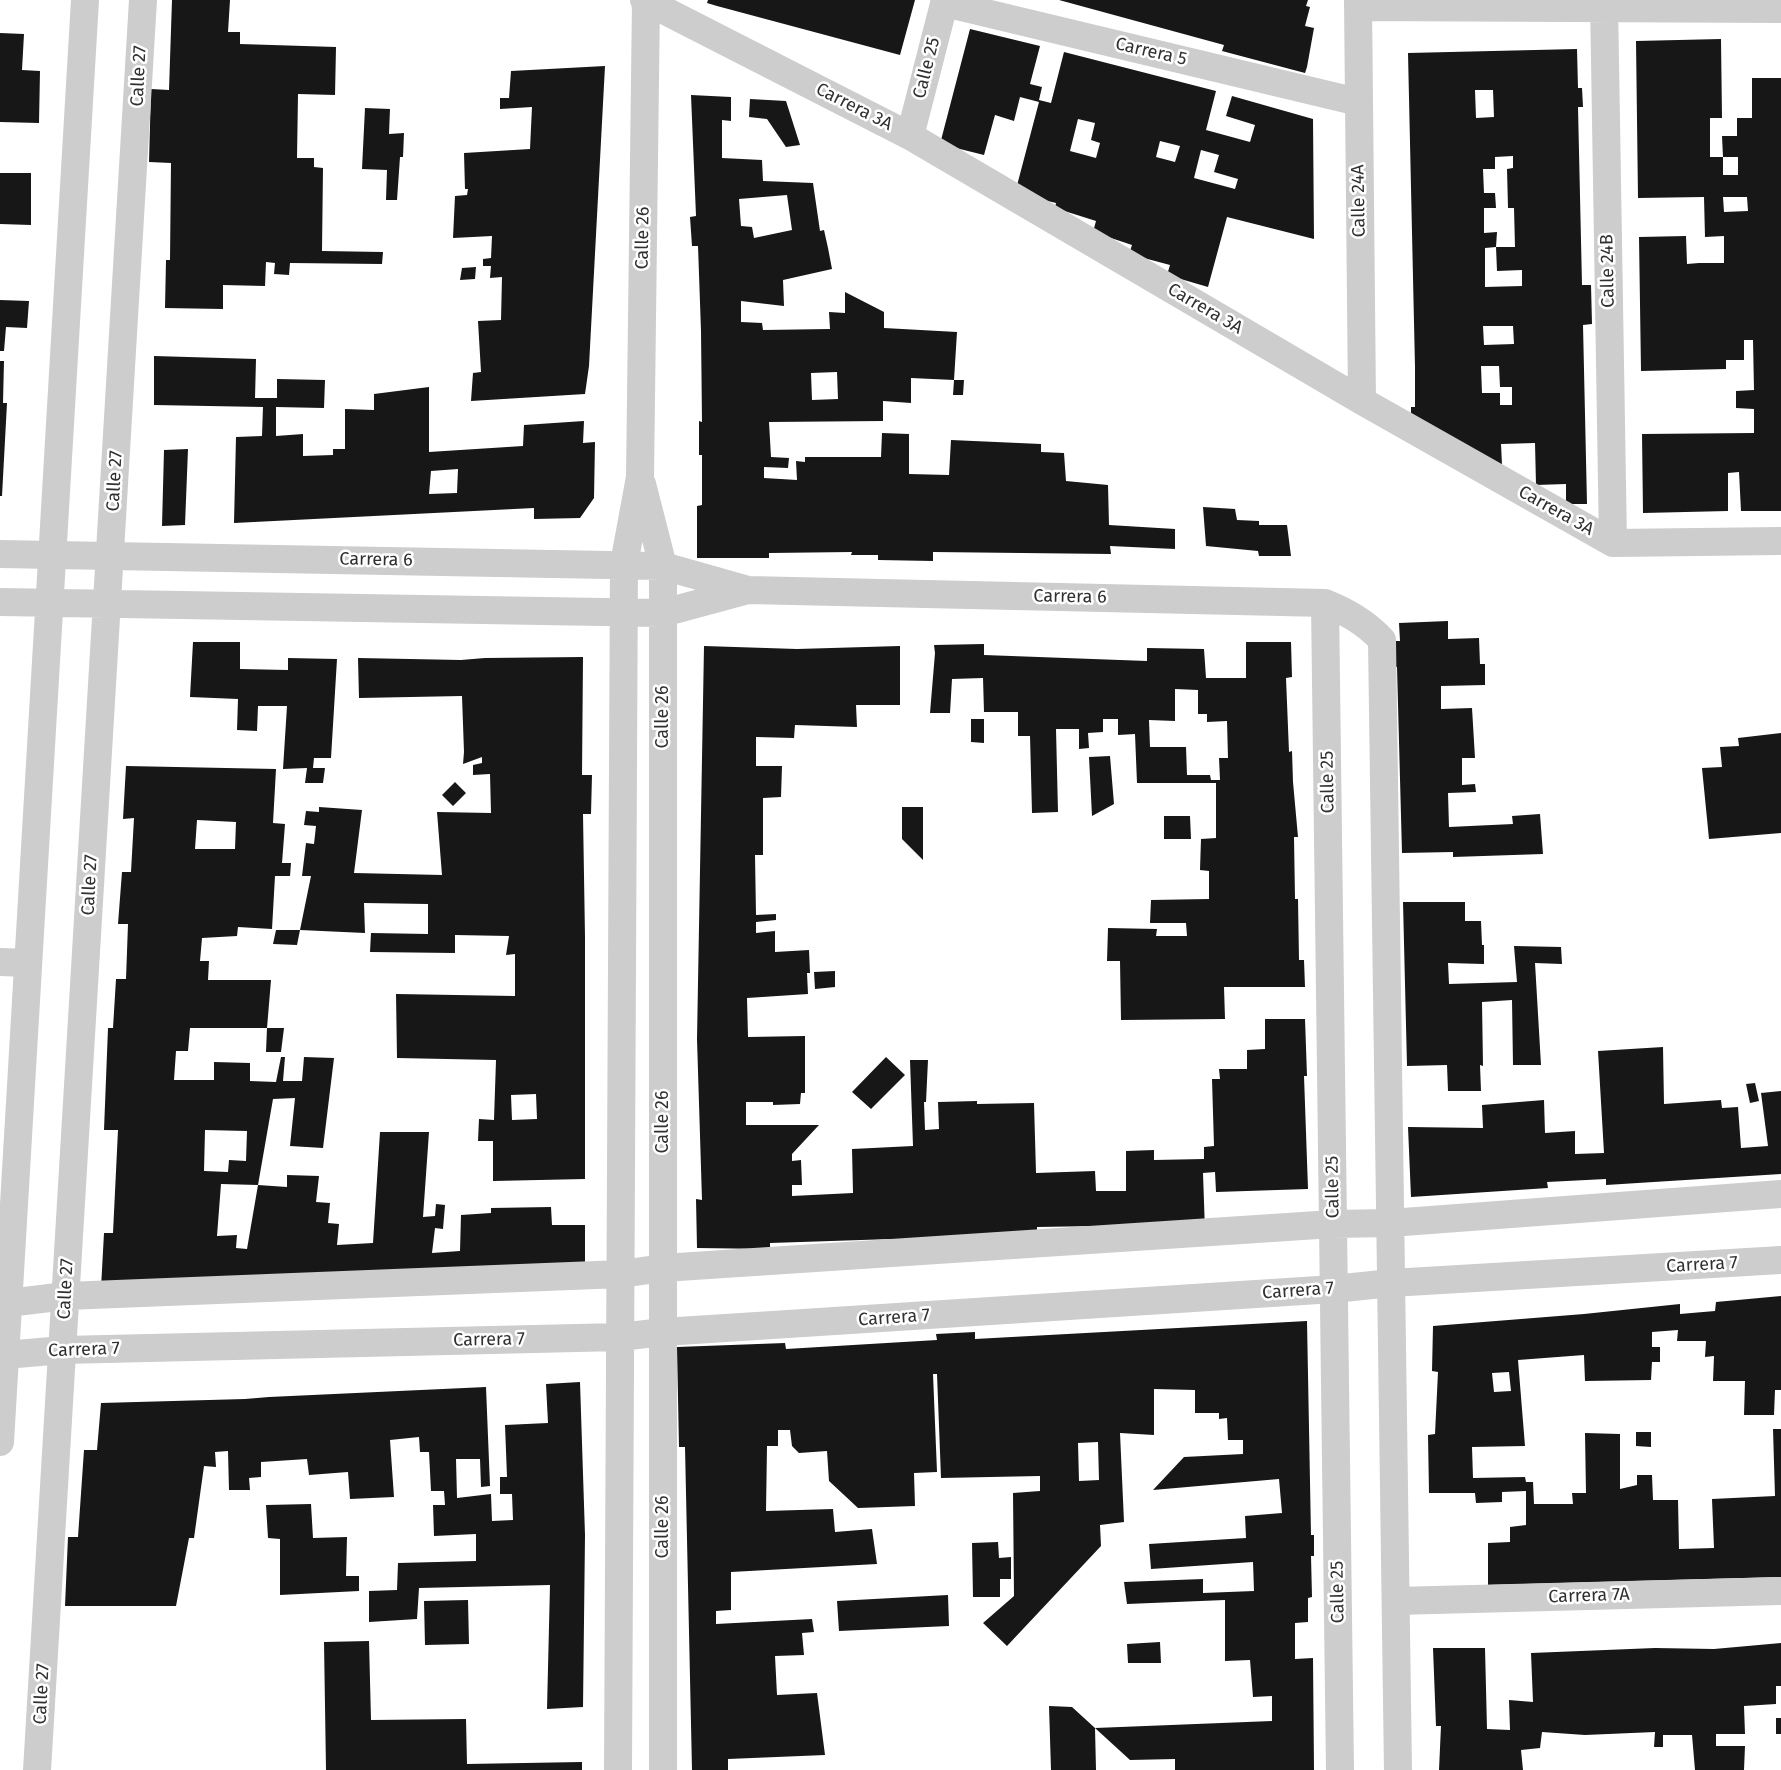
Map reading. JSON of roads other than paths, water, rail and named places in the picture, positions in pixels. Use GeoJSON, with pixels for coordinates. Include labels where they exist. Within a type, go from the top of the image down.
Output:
{"type":"FeatureCollection","features":[{"type":"Feature","properties":{"kind":"street"},"geometry":{"type":"LineString","coordinates":[[0,1442],[84,0]]}},
{"type":"Feature","properties":{"kind":"street","name":"Calle 27"},"geometry":{"type":"LineString","coordinates":[[37,1770],[143,0]]}},
{"type":"Feature","properties":{"kind":"street","name":"Carrera 3A"},"geometry":{"type":"LineString","coordinates":[[645,0],[910,136],[1362,401],[1613,543],[1781,541]]}},
{"type":"Feature","properties":{"kind":"street","name":"Calle 26"},"geometry":{"type":"LineString","coordinates":[[618,1770],[623,612],[624,564],[640,477],[645,0]]}},
{"type":"Feature","properties":{"kind":"street","name":"Calle 25"},"geometry":{"type":"LineString","coordinates":[[910,136],[944,1]]}},
{"type":"Feature","properties":{"kind":"street","name":"Carrera 5"},"geometry":{"type":"LineString","coordinates":[[944,1],[1358,102]]}},
{"type":"Feature","properties":{"kind":"street"},"geometry":{"type":"LineString","coordinates":[[1358,4],[1604,4],[1781,9]]}},
{"type":"Feature","properties":{"kind":"street","name":"Calle 24A"},"geometry":{"type":"LineString","coordinates":[[1358,4],[1362,401]]}},
{"type":"Feature","properties":{"kind":"street","name":"Calle 24B"},"geometry":{"type":"LineString","coordinates":[[1604,4],[1613,543]]}},
{"type":"Feature","properties":{"kind":"street","name":"Calle 26"},"geometry":{"type":"LineString","coordinates":[[640,477],[663,566],[663,1770]]}},
{"type":"Feature","properties":{"kind":"street","name":"Carrera 6"},"geometry":{"type":"LineString","coordinates":[[0,554],[624,564],[663,566],[748,590],[1325,603],[1345,611],[1360,620],[1382,640],[1390,1223]]}},
{"type":"Feature","properties":{"kind":"street","name":"Carrera 6"},"geometry":{"type":"LineString","coordinates":[[0,602],[663,612],[748,590]]}},
{"type":"Feature","properties":{"kind":"street","name":"Calle 25"},"geometry":{"type":"LineString","coordinates":[[1325,603],[1340,1770]]}},
{"type":"Feature","properties":{"kind":"street"},"geometry":{"type":"LineString","coordinates":[[0,962],[28,963]]}},
{"type":"Feature","properties":{"kind":"street"},"geometry":{"type":"LineString","coordinates":[[8,1303],[66,1296],[621,1274],[663,1268],[1333,1224],[1390,1223],[1781,1194]]}},
{"type":"Feature","properties":{"kind":"street"},"geometry":{"type":"LineString","coordinates":[[1390,1223],[1398,1770]]}},
{"type":"Feature","properties":{"kind":"street","name":"Carrera 7"},"geometry":{"type":"LineString","coordinates":[[5,1355],[62,1350],[620,1337],[663,1332],[1334,1289],[1391,1283],[1781,1260]]}},
{"type":"Feature","properties":{"kind":"street","name":"Carrera 7A"},"geometry":{"type":"LineString","coordinates":[[1396,1601],[1781,1591]]}}]}
